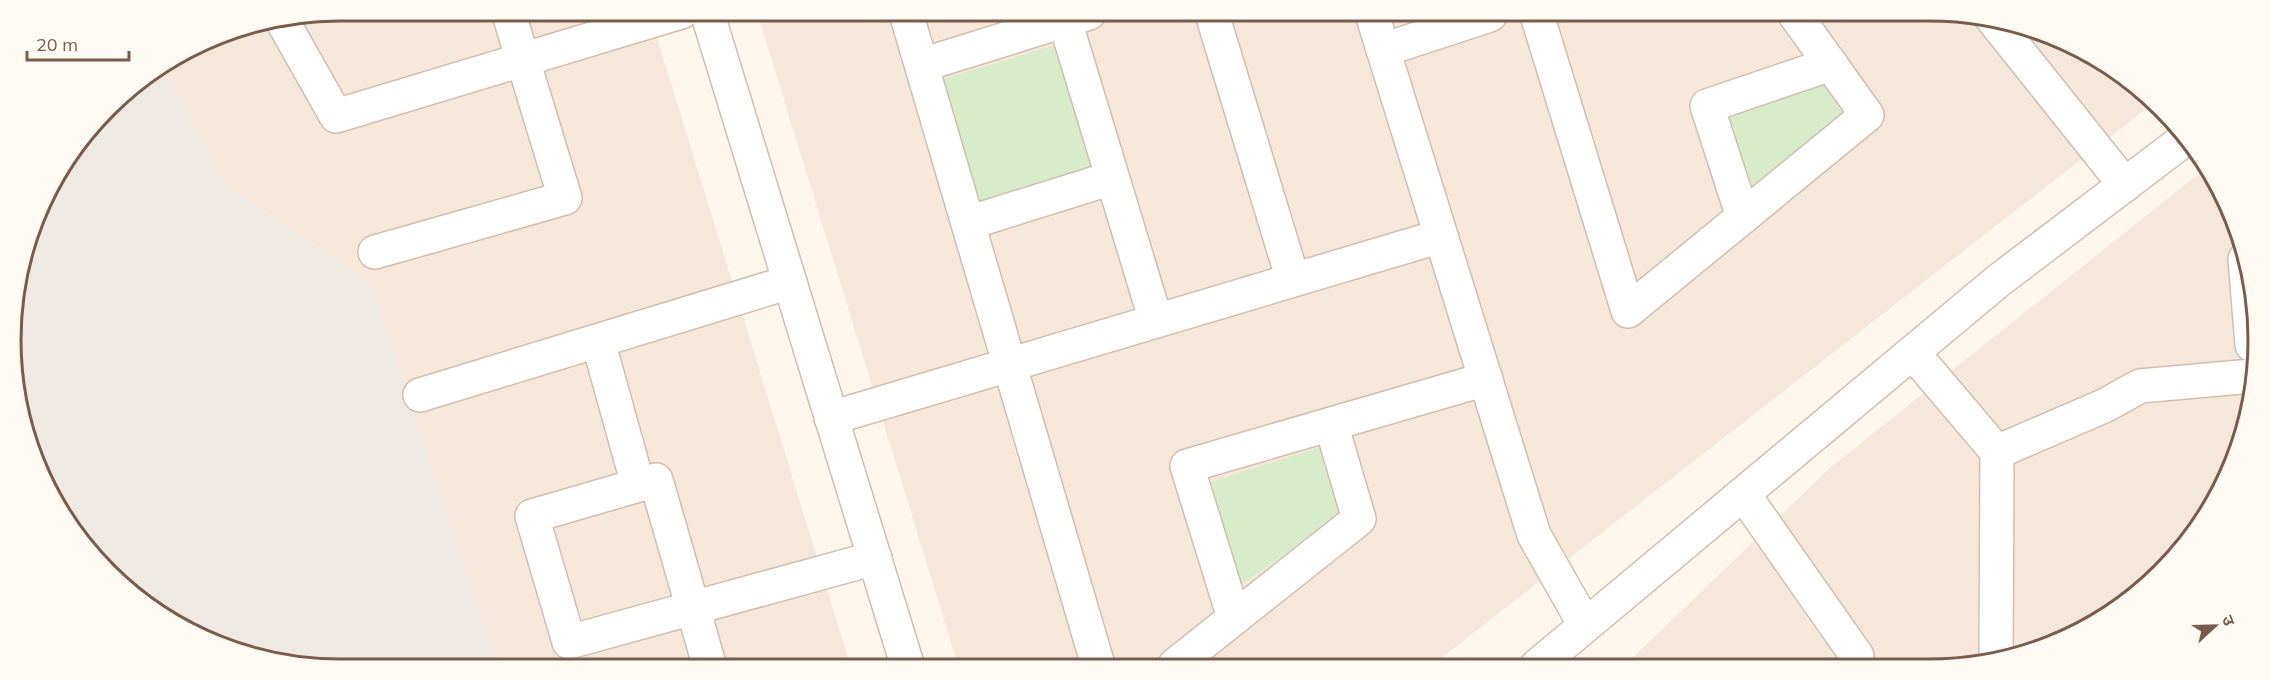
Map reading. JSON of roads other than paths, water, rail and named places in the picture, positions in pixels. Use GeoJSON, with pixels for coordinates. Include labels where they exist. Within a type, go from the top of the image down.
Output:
{"type":"FeatureCollection","features":[{"type":"Feature","properties":{"kind":"street"},"geometry":{"type":"LineString","coordinates":[[375,252],[565,198],[511,21]]}},
{"type":"Feature","properties":{"kind":"street"},"geometry":{"type":"LineString","coordinates":[[285,26],[336,116],[651,21]]}},
{"type":"Feature","properties":{"kind":"street"},"geometry":{"type":"LineString","coordinates":[[710,21],[905,659]]}},
{"type":"Feature","properties":{"kind":"street"},"geometry":{"type":"LineString","coordinates":[[908,21],[1096,659]]}},
{"type":"Feature","properties":{"kind":"street"},"geometry":{"type":"LineString","coordinates":[[922,65],[1064,21]]}},
{"type":"Feature","properties":{"kind":"street"},"geometry":{"type":"LineString","coordinates":[[1078,21],[1112,178],[1156,321]]}},
{"type":"Feature","properties":{"kind":"street"},"geometry":{"type":"LineString","coordinates":[[1214,21],[1293,280]]}},
{"type":"Feature","properties":{"kind":"street"},"geometry":{"type":"LineString","coordinates":[[1374,21],[1534,535],[1585,626]]}},
{"type":"Feature","properties":{"kind":"street"},"geometry":{"type":"LineString","coordinates":[[1383,50],[1472,21]]}},
{"type":"Feature","properties":{"kind":"street"},"geometry":{"type":"LineString","coordinates":[[1539,21],[1628,311],[1868,115],[1800,21]]}},
{"type":"Feature","properties":{"kind":"street"},"geometry":{"type":"LineString","coordinates":[[2001,29],[2124,185]]}},
{"type":"Feature","properties":{"kind":"street"},"geometry":{"type":"LineString","coordinates":[[1743,216],[1707,106],[1831,64]]}},
{"type":"Feature","properties":{"kind":"street"},"geometry":{"type":"LineString","coordinates":[[1545,659],[1998,281],[2180,143]]}},
{"type":"Feature","properties":{"kind":"street"},"geometry":{"type":"LineString","coordinates":[[968,223],[1112,178]]}},
{"type":"Feature","properties":{"kind":"street"},"geometry":{"type":"LineString","coordinates":[[831,418],[1441,236]]}},
{"type":"Feature","properties":{"kind":"street"},"geometry":{"type":"LineString","coordinates":[[420,395],[790,282]]}},
{"type":"Feature","properties":{"kind":"street"},"geometry":{"type":"LineString","coordinates":[[598,341],[638,485]]}},
{"type":"Feature","properties":{"kind":"street"},"geometry":{"type":"LineString","coordinates":[[1913,353],[1997,452],[1996,652]]}},
{"type":"Feature","properties":{"kind":"street"},"geometry":{"type":"LineString","coordinates":[[1997,452],[2106,405],[2140,386],[2246,377]]}},
{"type":"Feature","properties":{"kind":"street"},"geometry":{"type":"LineString","coordinates":[[1234,618],[1187,466],[1486,379]]}},
{"type":"Feature","properties":{"kind":"street"},"geometry":{"type":"LineString","coordinates":[[1183,659],[1359,519],[1331,424]]}},
{"type":"Feature","properties":{"kind":"street"},"geometry":{"type":"LineString","coordinates":[[708,659],[693,608],[656,480],[532,516],[569,642],[693,608],[874,558]]}},
{"type":"Feature","properties":{"kind":"street"},"geometry":{"type":"LineString","coordinates":[[1744,495],[1857,659]]}}]}
